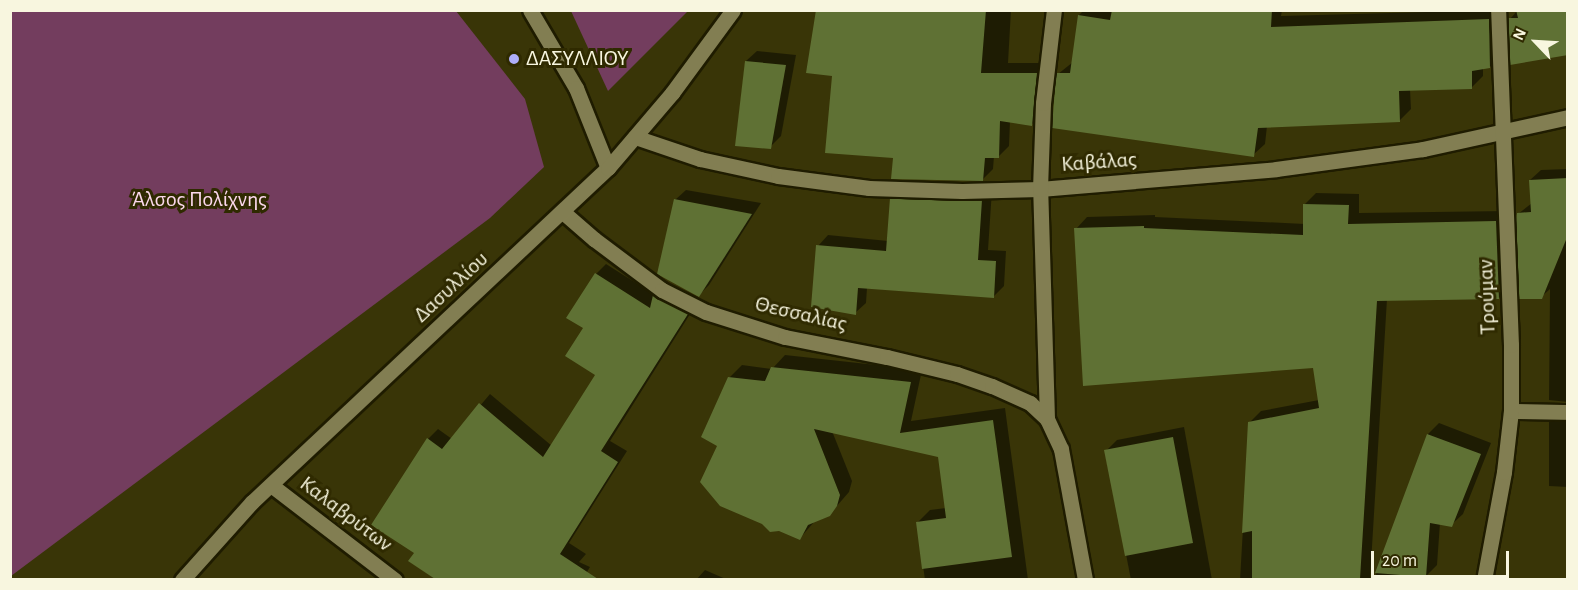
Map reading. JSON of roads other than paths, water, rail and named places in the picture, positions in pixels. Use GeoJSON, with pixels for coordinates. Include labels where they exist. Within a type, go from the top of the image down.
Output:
{"type":"FeatureCollection","features":[{"type":"Feature","properties":{"kind":"street"},"geometry":{"type":"LineString","coordinates":[[530,10],[576,88],[608,168]]}},
{"type":"Feature","properties":{"kind":"street","name":"Δασυλλίου"},"geometry":{"type":"LineString","coordinates":[[182,579],[271,485],[564,213],[608,168],[672,93],[733,10]]}},
{"type":"Feature","properties":{"kind":"street"},"geometry":{"type":"LineString","coordinates":[[1054,10],[1043,103],[1040,189],[1047,419],[1059,441],[1067,472],[1085,579]]}},
{"type":"Feature","properties":{"kind":"street","name":"Τρούμαν"},"geometry":{"type":"LineString","coordinates":[[1484,579],[1504,472],[1511,411],[1504,130],[1498,10]]}},
{"type":"Feature","properties":{"kind":"street","name":"Καβάλας"},"geometry":{"type":"LineString","coordinates":[[635,137],[700,159],[821,182],[900,190],[1040,189],[1276,169],[1423,149],[1568,117]]}},
{"type":"Feature","properties":{"kind":"street","name":"Θεσσαλίας"},"geometry":{"type":"LineString","coordinates":[[564,213],[642,276],[694,307],[785,337],[877,355],[992,386],[1030,403],[1047,419]]}},
{"type":"Feature","properties":{"kind":"street"},"geometry":{"type":"LineString","coordinates":[[1511,411],[1568,411]]}},
{"type":"Feature","properties":{"kind":"street","name":"Καλαβρύτων"},"geometry":{"type":"LineString","coordinates":[[271,485],[395,579]]}},
{"type":"Feature","properties":{"kind":"place","name":"ΔΑΣΥΛΛΙΟΥ"},"geometry":{"type":"Point","coordinates":[514,59]}},
{"type":"Feature","properties":{"kind":"park label","name":"Άλσος Πολίχνης"},"geometry":{"type":"Point","coordinates":[199,200]}}]}
